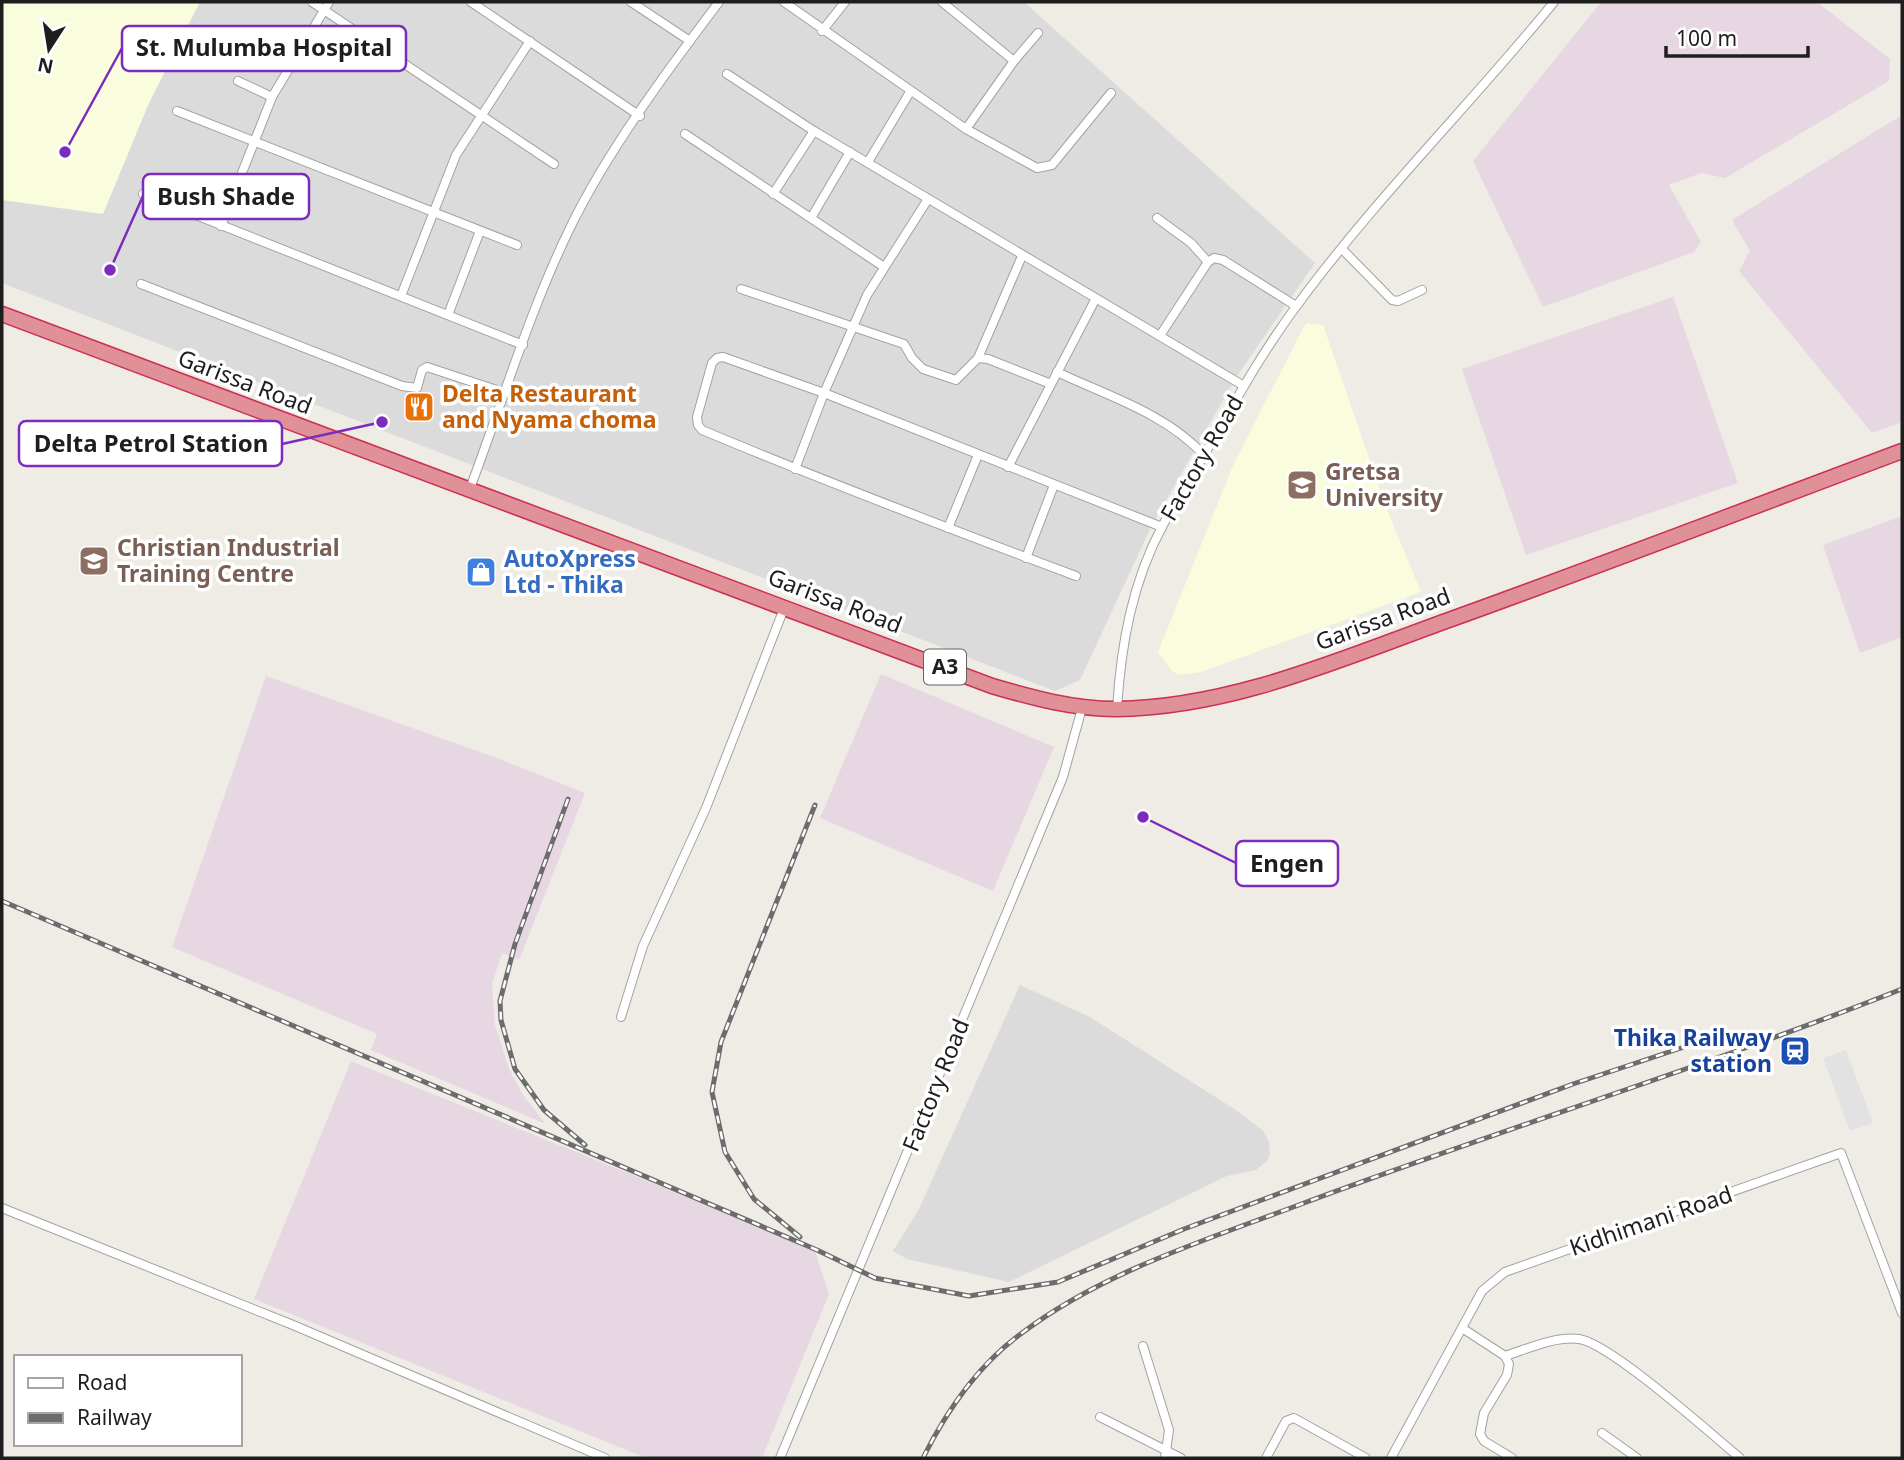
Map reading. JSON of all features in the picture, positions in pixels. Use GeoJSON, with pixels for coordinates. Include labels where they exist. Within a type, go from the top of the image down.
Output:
{"type":"FeatureCollection","features":[{"type":"Feature","properties":{"kind":"highway","name":"Garissa Road"},"geometry":{"type":"LineString","coordinates":[[2,314],[992,686],[1082,708],[1117,709],[1194,702],[1261,686],[1532,590],[1902,451]]}},
{"type":"Feature","properties":{"kind":"street"},"geometry":{"type":"LineString","coordinates":[[312,2],[327,6],[554,164]]}},
{"type":"Feature","properties":{"kind":"street"},"geometry":{"type":"LineString","coordinates":[[471,2],[640,116]]}},
{"type":"Feature","properties":{"kind":"street"},"geometry":{"type":"LineString","coordinates":[[631,2],[690,41]]}},
{"type":"Feature","properties":{"kind":"street"},"geometry":{"type":"LineString","coordinates":[[469,491],[571,226],[640,116],[719,2]]}},
{"type":"Feature","properties":{"kind":"street"},"geometry":{"type":"LineString","coordinates":[[784,2],[910,92],[966,128],[1037,168],[1046,168],[1063,153],[1111,93]]}},
{"type":"Feature","properties":{"kind":"street"},"geometry":{"type":"LineString","coordinates":[[822,31],[845,2]]}},
{"type":"Feature","properties":{"kind":"street"},"geometry":{"type":"LineString","coordinates":[[942,2],[1014,61]]}},
{"type":"Feature","properties":{"kind":"street","name":"Factory Road"},"geometry":{"type":"LineString","coordinates":[[1117,709],[1120,655],[1126,624],[1161,527],[1244,386],[1296,306],[1352,236],[1495,75],[1554,2]]}},
{"type":"Feature","properties":{"kind":"street"},"geometry":{"type":"LineString","coordinates":[[221,226],[272,97],[327,6]]}},
{"type":"Feature","properties":{"kind":"street"},"geometry":{"type":"LineString","coordinates":[[966,128],[1014,61],[1038,33]]}},
{"type":"Feature","properties":{"kind":"street"},"geometry":{"type":"LineString","coordinates":[[401,296],[456,155],[530,41]]}},
{"type":"Feature","properties":{"kind":"street"},"geometry":{"type":"LineString","coordinates":[[727,74],[814,131],[1095,300],[1161,334],[1244,386]]}},
{"type":"Feature","properties":{"kind":"street"},"geometry":{"type":"LineString","coordinates":[[238,81],[272,97]]}},
{"type":"Feature","properties":{"kind":"street"},"geometry":{"type":"LineString","coordinates":[[867,162],[910,92]]}},
{"type":"Feature","properties":{"kind":"street"},"geometry":{"type":"LineString","coordinates":[[177,111],[432,214],[517,245]]}},
{"type":"Feature","properties":{"kind":"street"},"geometry":{"type":"LineString","coordinates":[[773,194],[814,131]]}},
{"type":"Feature","properties":{"kind":"street"},"geometry":{"type":"LineString","coordinates":[[685,134],[884,267]]}},
{"type":"Feature","properties":{"kind":"street"},"geometry":{"type":"LineString","coordinates":[[811,218],[850,152]]}},
{"type":"Feature","properties":{"kind":"street"},"geometry":{"type":"LineString","coordinates":[[143,194],[523,345]]}},
{"type":"Feature","properties":{"kind":"street"},"geometry":{"type":"LineString","coordinates":[[795,469],[851,328],[884,267],[929,200]]}},
{"type":"Feature","properties":{"kind":"street"},"geometry":{"type":"LineString","coordinates":[[1157,218],[1198,249],[1208,262]]}},
{"type":"Feature","properties":{"kind":"street"},"geometry":{"type":"LineString","coordinates":[[448,314],[480,232]]}},
{"type":"Feature","properties":{"kind":"street"},"geometry":{"type":"LineString","coordinates":[[1342,249],[1388,297],[1398,301],[1422,290]]}},
{"type":"Feature","properties":{"kind":"street"},"geometry":{"type":"LineString","coordinates":[[741,289],[904,344],[917,365],[948,379],[961,377],[978,358],[1022,256]]}},
{"type":"Feature","properties":{"kind":"street"},"geometry":{"type":"LineString","coordinates":[[1161,334],[1208,262],[1214,258],[1223,260],[1296,306]]}},
{"type":"Feature","properties":{"kind":"street"},"geometry":{"type":"LineString","coordinates":[[141,284],[402,386],[417,388],[422,370],[427,368],[506,393]]}},
{"type":"Feature","properties":{"kind":"street"},"geometry":{"type":"LineString","coordinates":[[1008,467],[1095,300]]}},
{"type":"Feature","properties":{"kind":"street"},"geometry":{"type":"LineString","coordinates":[[1076,576],[795,469],[702,430],[698,425],[712,363],[723,357],[824,393],[1161,527]]}},
{"type":"Feature","properties":{"kind":"street"},"geometry":{"type":"LineString","coordinates":[[978,358],[988,359],[1051,384]]}},
{"type":"Feature","properties":{"kind":"street"},"geometry":{"type":"LineString","coordinates":[[1057,372],[1161,419],[1185,435],[1204,455]]}},
{"type":"Feature","properties":{"kind":"street"},"geometry":{"type":"LineString","coordinates":[[948,528],[978,455]]}},
{"type":"Feature","properties":{"kind":"street"},"geometry":{"type":"LineString","coordinates":[[1026,558],[1054,485]]}},
{"type":"Feature","properties":{"kind":"street"},"geometry":{"type":"LineString","coordinates":[[621,1017],[643,946],[706,808],[785,606]]}},
{"type":"Feature","properties":{"kind":"street","name":"Factory Road"},"geometry":{"type":"LineString","coordinates":[[780,1458],[1063,776],[1082,708]]}},
{"type":"Feature","properties":{"kind":"street","name":"Kidhimani Road"},"geometry":{"type":"LineString","coordinates":[[1391,1458],[1482,1291],[1505,1272],[1841,1153],[1902,1313]]}},
{"type":"Feature","properties":{"kind":"street"},"geometry":{"type":"LineString","coordinates":[[2,1208],[293,1325],[605,1458]]}},
{"type":"Feature","properties":{"kind":"street"},"geometry":{"type":"LineString","coordinates":[[1462,1328],[1505,1356],[1509,1364],[1507,1374],[1484,1413],[1480,1434],[1484,1440],[1512,1458]]}},
{"type":"Feature","properties":{"kind":"street"},"geometry":{"type":"LineString","coordinates":[[1505,1356],[1562,1340],[1584,1340],[1610,1355],[1664,1395],[1740,1458]]}},
{"type":"Feature","properties":{"kind":"street"},"geometry":{"type":"LineString","coordinates":[[1143,1346],[1169,1430],[1166,1454]]}},
{"type":"Feature","properties":{"kind":"street"},"geometry":{"type":"LineString","coordinates":[[1100,1417],[1166,1454],[1181,1458]]}},
{"type":"Feature","properties":{"kind":"street"},"geometry":{"type":"LineString","coordinates":[[1266,1458],[1286,1421],[1294,1418],[1366,1458]]}},
{"type":"Feature","properties":{"kind":"street"},"geometry":{"type":"LineString","coordinates":[[1602,1433],[1637,1458]]}},
{"type":"Feature","properties":{"kind":"shaded area"},"geometry":{"type":"Polygon","coordinates":[[[2,2],[1024,2],[1315,263],[1235,379],[1151,527],[1080,680],[1055,691],[2,283],[2,2]]]}},
{"type":"Feature","properties":{"kind":"shaded area"},"geometry":{"type":"Polygon","coordinates":[[[2,2],[200,2],[149,103],[103,214],[2,200],[2,2]]]}},
{"type":"Feature","properties":{"kind":"shaded area"},"geometry":{"type":"Polygon","coordinates":[[[1601,2],[1817,2],[1890,59],[1889,81],[1725,178],[1701,173],[1669,185],[1701,242],[1694,252],[1543,307],[1473,161],[1601,2]]]}},
{"type":"Feature","properties":{"kind":"shaded area"},"geometry":{"type":"Polygon","coordinates":[[[1902,115],[1902,422],[1872,433],[1739,271],[1750,251],[1732,220],[1902,115]]]}},
{"type":"Feature","properties":{"kind":"shaded area"},"geometry":{"type":"Polygon","coordinates":[[[1673,297],[1738,483],[1526,555],[1462,369],[1673,297]]]}},
{"type":"Feature","properties":{"kind":"shaded area","name":"Gretsa University"},"geometry":{"type":"Polygon","coordinates":[[[1306,323],[1323,325],[1386,507],[1421,592],[1201,672],[1179,675],[1172,671],[1158,652],[1234,463],[1306,323]]]}},
{"type":"Feature","properties":{"kind":"shaded area"},"geometry":{"type":"Polygon","coordinates":[[[1902,516],[1902,637],[1860,653],[1823,545],[1902,516]]]}},
{"type":"Feature","properties":{"kind":"shaded area"},"geometry":{"type":"Polygon","coordinates":[[[881,674],[1054,747],[993,891],[820,818],[881,674]]]}},
{"type":"Feature","properties":{"kind":"shaded area"},"geometry":{"type":"Polygon","coordinates":[[[266,676],[494,757],[585,793],[519,960],[502,953],[492,984],[495,1025],[509,1069],[523,1095],[546,1124],[371,1050],[377,1034],[172,947],[266,676]]]}},
{"type":"Feature","properties":{"kind":"shaded area"},"geometry":{"type":"Polygon","coordinates":[[[1020,985],[1090,1017],[1242,1114],[1263,1131],[1269,1141],[1270,1154],[1267,1161],[1256,1170],[1227,1176],[1009,1282],[907,1259],[893,1251],[919,1209],[1020,985]]]}},
{"type":"Feature","properties":{"kind":"shaded area"},"geometry":{"type":"Polygon","coordinates":[[[1846,1050],[1873,1123],[1850,1131],[1823,1058],[1846,1050]]]}},
{"type":"Feature","properties":{"kind":"shaded area"},"geometry":{"type":"Polygon","coordinates":[[[351,1061],[814,1248],[829,1294],[762,1458],[646,1458],[254,1299],[351,1061]]]}},
{"type":"Feature","properties":{"kind":"railway"},"geometry":{"type":"LineString","coordinates":[[568,799],[515,944],[500,1001],[501,1020],[515,1069],[544,1110],[585,1145]]}},
{"type":"Feature","properties":{"kind":"railway"},"geometry":{"type":"LineString","coordinates":[[800,1237],[754,1199],[725,1152],[712,1092],[721,1042],[815,805]]}},
{"type":"Feature","properties":{"kind":"railway"},"geometry":{"type":"LineString","coordinates":[[2,901],[817,1250],[875,1278],[969,1296],[1058,1282],[1184,1229],[1573,1084],[1690,1045],[1734,1037]]}},
{"type":"Feature","properties":{"kind":"railway"},"geometry":{"type":"LineString","coordinates":[[923,1458],[953,1406],[991,1359],[1054,1311],[1122,1274],[1378,1176],[1753,1045],[1902,989]]}},
{"type":"Feature","properties":{"kind":"place","name":"St. Mulumba Hospital"},"geometry":{"type":"Point","coordinates":[65,152]}},
{"type":"Feature","properties":{"kind":"place","name":"Bush Shade"},"geometry":{"type":"Point","coordinates":[110,270]}},
{"type":"Feature","properties":{"kind":"place","name":"Delta Restaurant and Nyama choma"},"geometry":{"type":"Point","coordinates":[419,407]}},
{"type":"Feature","properties":{"kind":"place","name":"Delta Petrol Station"},"geometry":{"type":"Point","coordinates":[382,422]}},
{"type":"Feature","properties":{"kind":"place","name":"Gretsa University"},"geometry":{"type":"Point","coordinates":[1302,485]}},
{"type":"Feature","properties":{"kind":"place","name":"Christian Industrial Training Centre"},"geometry":{"type":"Point","coordinates":[94,561]}},
{"type":"Feature","properties":{"kind":"place","name":"AutoXpress Ltd - Thika"},"geometry":{"type":"Point","coordinates":[481,572]}},
{"type":"Feature","properties":{"kind":"place","name":"Engen"},"geometry":{"type":"Point","coordinates":[1143,817]}},
{"type":"Feature","properties":{"kind":"place","name":"Thika Railway station"},"geometry":{"type":"Point","coordinates":[1795,1051]}}]}
